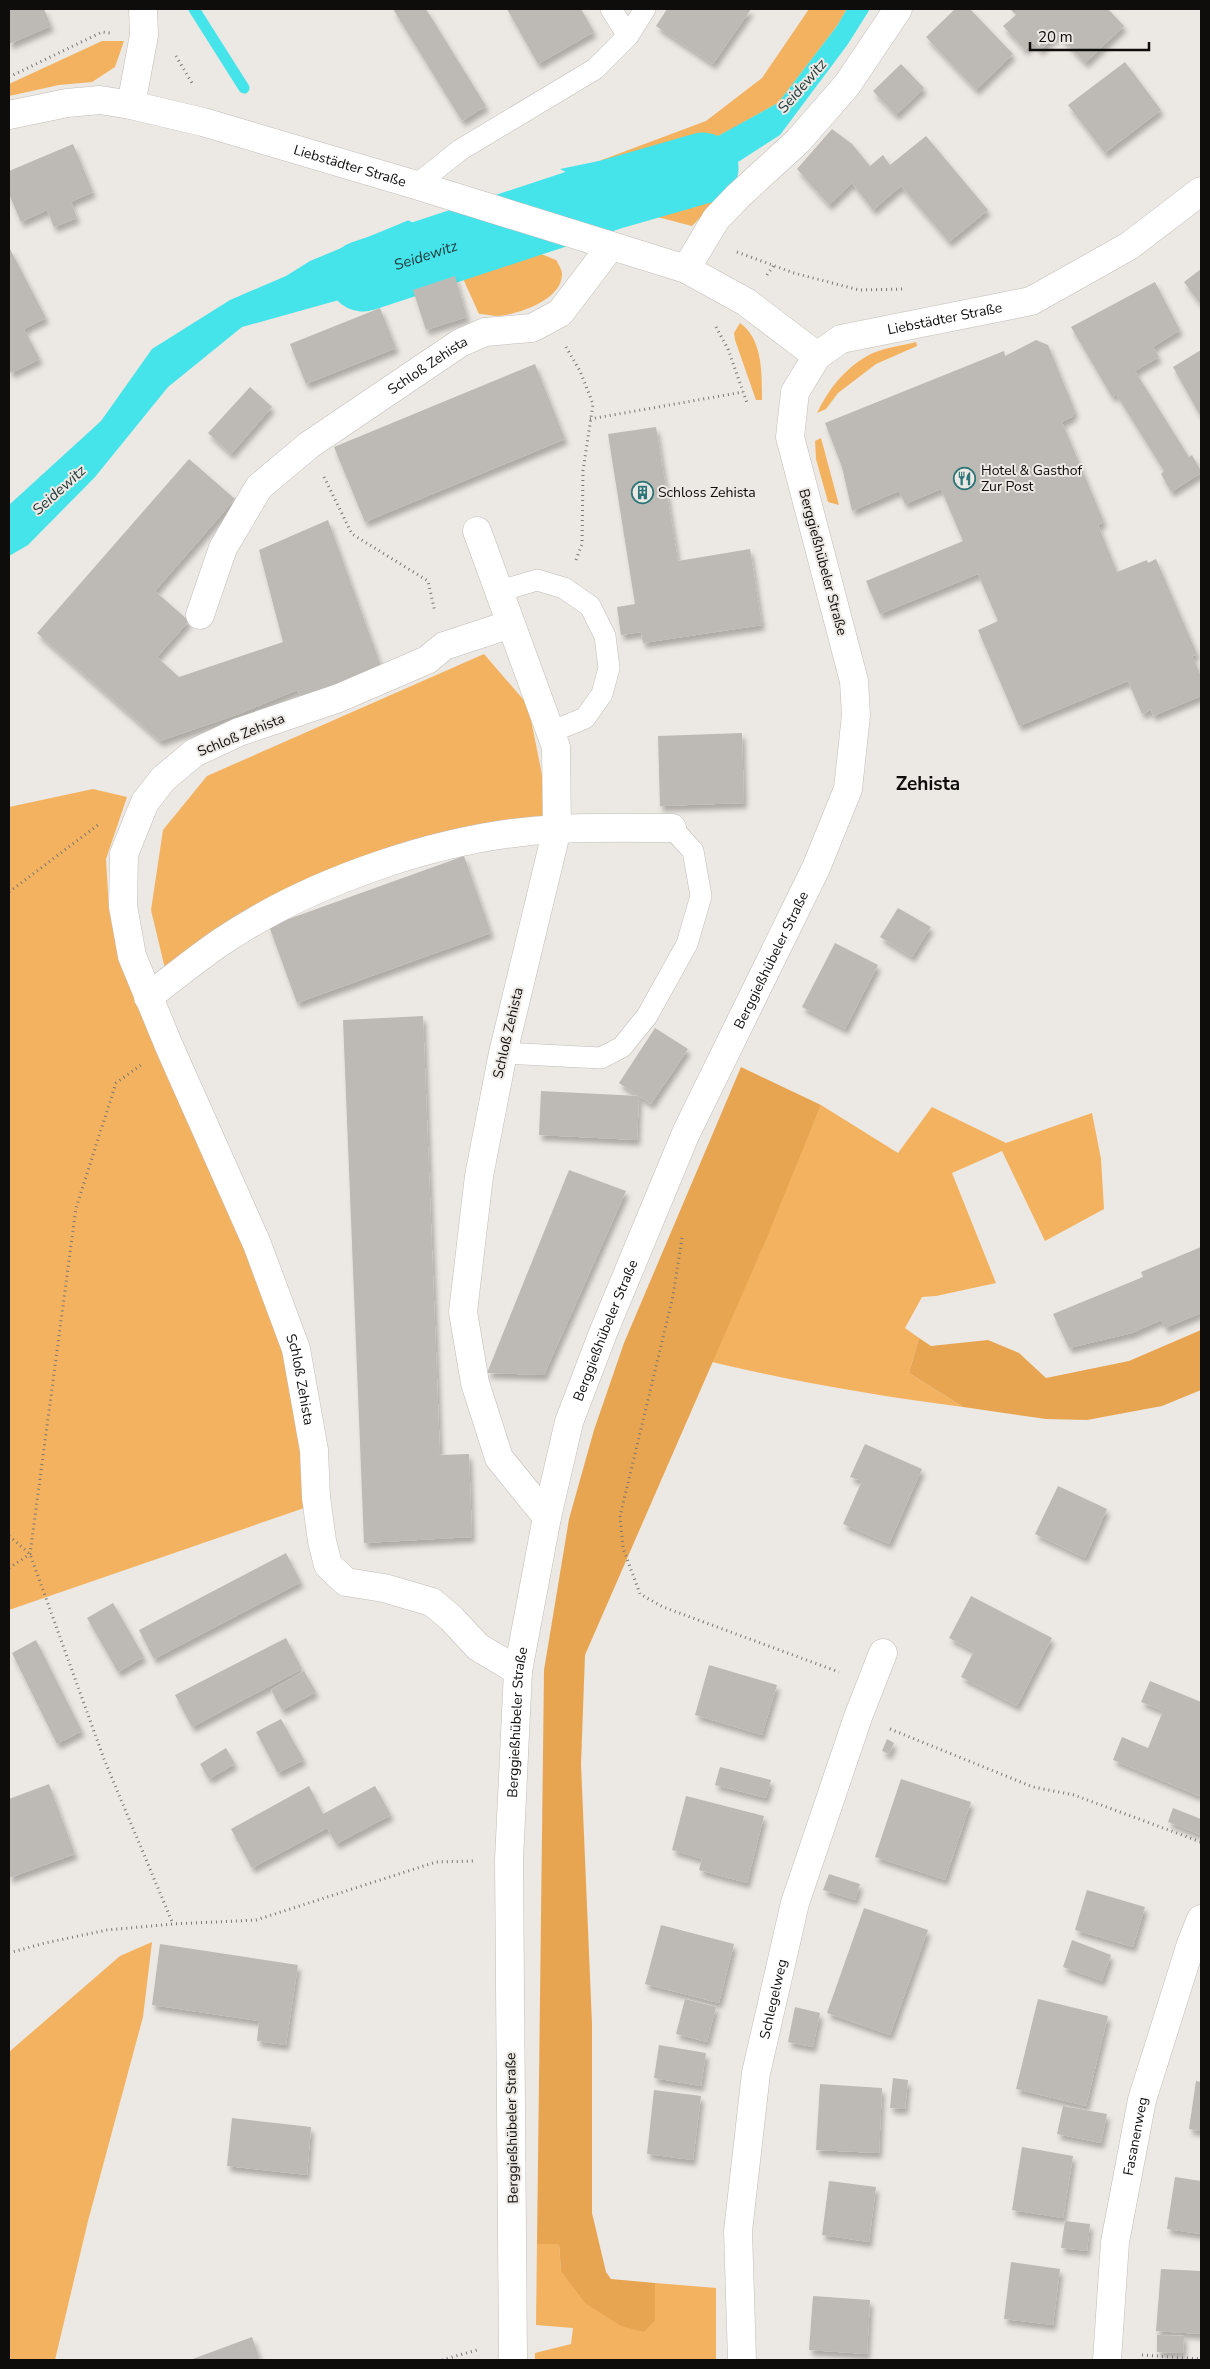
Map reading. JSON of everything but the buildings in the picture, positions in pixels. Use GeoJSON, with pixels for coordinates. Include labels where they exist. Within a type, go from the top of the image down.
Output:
{"type":"FeatureCollection","features":[{"type":"Feature","properties":{"kind":"street"},"geometry":{"type":"LineString","coordinates":[[686,269],[716,219],[738,196],[798,141],[847,85],[898,9]]}},
{"type":"Feature","properties":{"kind":"street"},"geometry":{"type":"LineString","coordinates":[[131,105],[144,22]]}},
{"type":"Feature","properties":{"kind":"street","name":"Liebstädter Straße"},"geometry":{"type":"LineString","coordinates":[[9,115],[67,103],[100,100],[131,105],[203,122],[416,185],[686,269],[746,302],[817,356],[841,339],[1031,301],[1129,246],[1201,191]]}},
{"type":"Feature","properties":{"kind":"street","name":"Schloß Zehista"},"geometry":{"type":"LineString","coordinates":[[200,614],[223,548],[259,487],[309,445],[460,343],[485,332],[532,328],[560,313],[611,246]]}},
{"type":"Feature","properties":{"kind":"street","name":"Berggießhübeler Straße"},"geometry":{"type":"LineString","coordinates":[[513,2360],[509,1860],[518,1671],[547,1517],[569,1422],[603,1333],[686,1133],[816,868],[848,789],[856,715],[854,682],[790,437],[794,392],[817,356]]}},
{"type":"Feature","properties":{"kind":"street","name":"Schloß Zehista"},"geometry":{"type":"LineString","coordinates":[[477,531],[556,747],[557,829],[503,1053],[479,1176],[463,1312],[475,1383],[499,1458],[547,1517]]}},
{"type":"Feature","properties":{"kind":"street","name":"Schloß Zehista"},"geometry":{"type":"LineString","coordinates":[[511,624],[444,646],[427,660],[339,698],[239,732],[194,753],[163,779],[145,802],[124,854],[123,906],[132,956],[148,997],[257,1244],[296,1349],[314,1450],[316,1497],[328,1565],[346,1582],[384,1588],[432,1602],[452,1618],[478,1647],[518,1671]]}},
{"type":"Feature","properties":{"kind":"street"},"geometry":{"type":"LineString","coordinates":[[148,997],[221,942],[328,884],[408,856],[468,842],[557,829],[672,828]]}},
{"type":"Feature","properties":{"kind":"street","name":"Schlegelweg"},"geometry":{"type":"LineString","coordinates":[[742,2360],[738,2231],[756,2073],[795,1903],[858,1717],[883,1653]]}},
{"type":"Feature","properties":{"kind":"street","name":"Fasanenweg"},"geometry":{"type":"LineString","coordinates":[[1107,2356],[1115,2242],[1142,2100],[1191,1944],[1201,1919]]}},
{"type":"Feature","properties":{"kind":"lane"},"geometry":{"type":"LineString","coordinates":[[611,9],[628,36]]}},
{"type":"Feature","properties":{"kind":"lane"},"geometry":{"type":"LineString","coordinates":[[416,185],[460,150],[594,70],[628,36],[645,9]]}},
{"type":"Feature","properties":{"kind":"lane"},"geometry":{"type":"LineString","coordinates":[[500,591],[536,580],[564,588],[590,606],[606,636],[609,668],[602,694],[585,718],[551,732]]}},
{"type":"Feature","properties":{"kind":"lane"},"geometry":{"type":"LineString","coordinates":[[503,1053],[601,1058],[622,1048],[646,1016],[686,944],[701,896],[693,852],[672,828]]}},
{"type":"Feature","properties":{"kind":"path"},"geometry":{"type":"LineString","coordinates":[[9,78],[102,32],[144,22]]}},
{"type":"Feature","properties":{"kind":"path"},"geometry":{"type":"LineString","coordinates":[[774,265],[794,273],[859,290],[906,288]]}},
{"type":"Feature","properties":{"kind":"path"},"geometry":{"type":"LineString","coordinates":[[550,318],[580,371],[593,404],[583,471],[582,544],[564,588]]}},
{"type":"Feature","properties":{"kind":"path"},"geometry":{"type":"LineString","coordinates":[[713,324],[719,330],[728,349],[747,403]]}},
{"type":"Feature","properties":{"kind":"path"},"geometry":{"type":"LineString","coordinates":[[590,419],[743,392]]}},
{"type":"Feature","properties":{"kind":"path"},"geometry":{"type":"LineString","coordinates":[[309,445],[352,534],[428,582],[444,646]]}},
{"type":"Feature","properties":{"kind":"path"},"geometry":{"type":"LineString","coordinates":[[9,892],[92,828],[145,802]]}},
{"type":"Feature","properties":{"kind":"path"},"geometry":{"type":"LineString","coordinates":[[169,1046],[116,1083],[76,1208],[30,1554],[104,1758],[174,1924]]}},
{"type":"Feature","properties":{"kind":"path"},"geometry":{"type":"LineString","coordinates":[[682,1237],[672,1296],[620,1516],[623,1548],[640,1594],[663,1607],[829,1667],[869,1688]]}},
{"type":"Feature","properties":{"kind":"path"},"geometry":{"type":"LineString","coordinates":[[9,1536],[30,1554]]}},
{"type":"Feature","properties":{"kind":"path"},"geometry":{"type":"LineString","coordinates":[[9,1568],[30,1554]]}},
{"type":"Feature","properties":{"kind":"path"},"geometry":{"type":"LineString","coordinates":[[858,1717],[1033,1787],[1074,1795],[1201,1842]]}},
{"type":"Feature","properties":{"kind":"path"},"geometry":{"type":"LineString","coordinates":[[9,1953],[45,1943],[107,1930],[256,1920],[436,1862],[509,1860]]}},
{"type":"Feature","properties":{"kind":"path"},"geometry":{"type":"LineString","coordinates":[[1107,2356],[1201,2359]]}},
{"type":"Feature","properties":{"kind":"shaded area"},"geometry":{"type":"Polygon","coordinates":[[[809,9],[847,9],[837,26],[778,103],[696,149],[646,168],[599,161],[706,121],[762,78],[809,9]]]}},
{"type":"Feature","properties":{"kind":"shaded area"},"geometry":{"type":"Polygon","coordinates":[[[102,41],[124,41],[115,67],[92,82],[59,85],[9,96],[9,84],[102,41]]]}},
{"type":"Feature","properties":{"kind":"shaded area"},"geometry":{"type":"Polygon","coordinates":[[[743,174],[692,226],[646,214],[670,207],[743,174]]]}},
{"type":"Feature","properties":{"kind":"shaded area"},"geometry":{"type":"Polygon","coordinates":[[[529,249],[556,260],[562,274],[560,283],[555,291],[538,304],[527,309],[498,316],[479,314],[460,272],[529,249]]]}},
{"type":"Feature","properties":{"kind":"shaded area"},"geometry":{"type":"Polygon","coordinates":[[[740,323],[753,338],[760,358],[762,400],[756,400],[735,340],[734,333],[740,323]]]}},
{"type":"Feature","properties":{"kind":"shaded area"},"geometry":{"type":"Polygon","coordinates":[[[916,342],[917,346],[876,364],[838,393],[826,409],[817,413],[826,396],[838,381],[859,361],[878,351],[916,342]]]}},
{"type":"Feature","properties":{"kind":"shaded area"},"geometry":{"type":"Polygon","coordinates":[[[821,438],[839,505],[828,502],[816,459],[815,441],[821,438]]]}},
{"type":"Feature","properties":{"kind":"shaded area"},"geometry":{"type":"Polygon","coordinates":[[[484,654],[528,705],[552,825],[439,843],[167,977],[151,910],[163,830],[207,776],[484,654]]]}},
{"type":"Feature","properties":{"kind":"shaded area"},"geometry":{"type":"Polygon","coordinates":[[[93,789],[127,797],[106,859],[109,910],[120,963],[289,1352],[310,1506],[9,1610],[9,807],[93,789]]]}},
{"type":"Feature","properties":{"kind":"shaded area"},"geometry":{"type":"Polygon","coordinates":[[[741,1067],[821,1105],[765,1242],[585,1655],[581,1764],[592,2024],[592,2213],[606,2272],[611,2279],[655,2283],[655,2320],[644,2332],[621,2326],[585,2303],[561,2271],[559,2244],[537,2244],[544,1670],[569,1519],[594,1430],[624,1343],[741,1067]]]}},
{"type":"Feature","properties":{"kind":"shaded area"},"geometry":{"type":"Polygon","coordinates":[[[821,1105],[898,1153],[932,1107],[1006,1143],[1092,1113],[1101,1159],[1104,1209],[1045,1241],[1002,1151],[952,1173],[996,1283],[936,1296],[922,1297],[905,1328],[919,1338],[909,1373],[963,1407],[837,1388],[712,1362],[821,1105]]]}},
{"type":"Feature","properties":{"kind":"shaded area"},"geometry":{"type":"Polygon","coordinates":[[[1201,1330],[1201,1390],[1162,1406],[1087,1420],[1046,1419],[963,1407],[909,1373],[919,1338],[931,1346],[988,1340],[1019,1353],[1046,1378],[1129,1361],[1201,1330]]]}},
{"type":"Feature","properties":{"kind":"shaded area"},"geometry":{"type":"Polygon","coordinates":[[[152,1942],[143,2017],[88,2221],[55,2360],[9,2360],[9,2052],[120,1956],[152,1942]]]}},
{"type":"Feature","properties":{"kind":"shaded area"},"geometry":{"type":"Polygon","coordinates":[[[537,2244],[559,2244],[561,2271],[655,2320],[655,2283],[716,2288],[716,2360],[535,2360],[535,2353],[571,2344],[573,2328],[536,2325],[537,2244]]]}},
{"type":"Feature","properties":{"kind":"water"},"geometry":{"type":"Polygon","coordinates":[[[847,9],[870,9],[848,44],[780,135],[701,186],[636,210],[560,169],[599,161],[646,168],[696,148],[778,103],[837,26],[847,9]]]}},
{"type":"Feature","properties":{"kind":"water"},"geometry":{"type":"Polygon","coordinates":[[[409,220],[482,260],[242,327],[168,387],[95,477],[28,545],[9,556],[9,505],[101,421],[152,349],[230,300],[286,276],[310,261],[409,220]]]}},
{"type":"Feature","properties":{"kind":"pier"},"geometry":{"type":"Polygon","coordinates":[[[557,168],[640,212],[635,213],[559,171],[557,168]]]}},
{"type":"Feature","properties":{"kind":"pier"},"geometry":{"type":"Polygon","coordinates":[[[410,218],[483,257],[484,261],[406,219],[410,218]]]}},
{"type":"Feature","properties":{"kind":"waterway"},"geometry":{"type":"LineString","coordinates":[[194,9],[244,88]]}},
{"type":"Feature","properties":{"kind":"waterway","name":"Seidewitz"},"geometry":{"type":"LineString","coordinates":[[363,276],[609,195],[703,168]]}},
{"type":"Feature","properties":{"kind":"place","name":"Hotel & Gasthof Zur Post"},"geometry":{"type":"Point","coordinates":[965,478]}},
{"type":"Feature","properties":{"kind":"place","name":"Schloss Zehista"},"geometry":{"type":"Point","coordinates":[642,492]}},
{"type":"Feature","properties":{"kind":"district","name":"Zehista"},"geometry":{"type":"Point","coordinates":[928,784]}}]}
